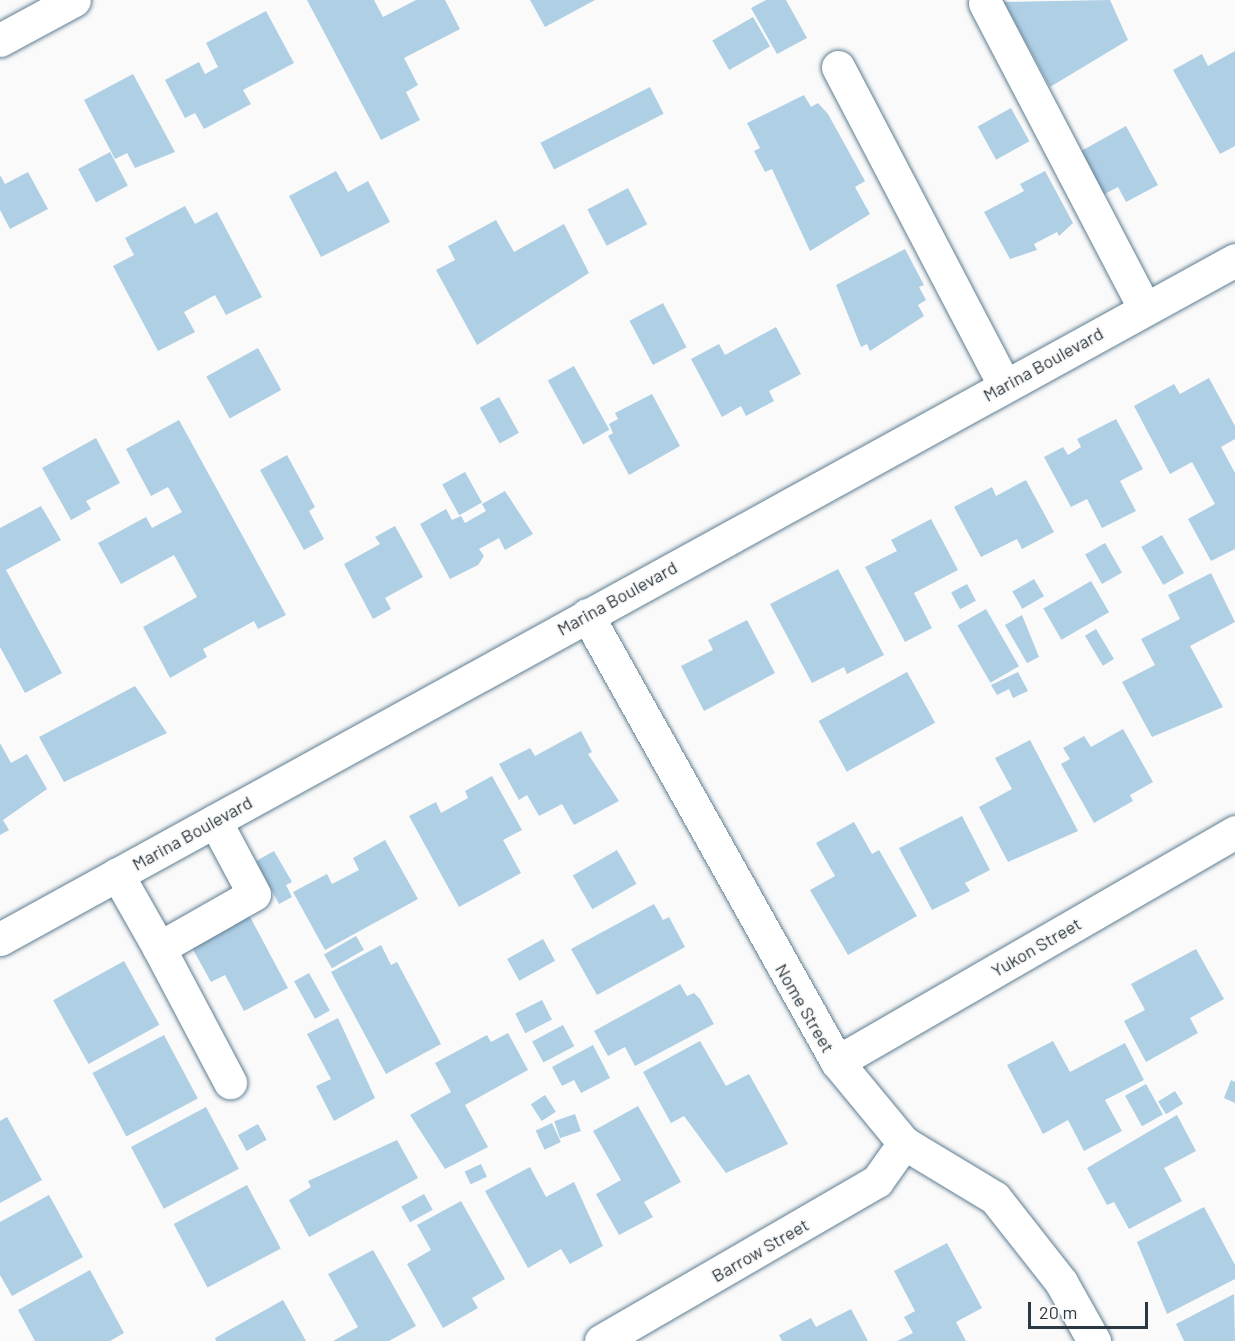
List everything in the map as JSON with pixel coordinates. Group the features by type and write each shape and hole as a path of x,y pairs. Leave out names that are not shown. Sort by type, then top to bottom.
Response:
{"street":[{"path":"0,40 74,0"},
{"path":"985,3 1145,309"},
{"path":"838,67 1004,385"},
{"name":"Marina Boulevard","path":"0,939 1235,260"},
{"name":"Nome Street","path":"587,615 837,1062 904,1143 995,1198 1061,1282 1094,1341"},
{"path":"159,948 254,894 215,821"},
{"name":"Yukon Street","path":"837,1062 1235,832"},
{"path":"117,874 230,1082"},
{"name":"Barrow Street","path":"601,1341 877,1181 904,1143"}],"building":[{"path":"307,0 374,0 383,17 416,0 445,0 460,29 404,58 418,85 406,92 420,120 381,140"},
{"path":"530,0 595,0 545,27"},
{"path":"766,0 786,0 807,38 777,54 751,8"},
{"path":"1110,0 1128,40 1050,87 1004,2"},
{"path":"266,11 294,63 243,90 251,104 204,129 195,113 185,118 165,80 199,62 205,74 218,67 206,43"},
{"path":"753,17 770,46 729,70 712,40"},
{"path":"1235,51 1235,146 1220,154 1173,70 1202,54 1208,66"},
{"path":"133,74 175,152 135,168 127,153 115,159 84,100"},
{"path":"650,87 664,114 554,170 540,143"},
{"path":"804,95 811,107 818,103 828,114 865,181 855,187 870,214 810,251 772,169 765,172 754,151 760,148 747,123"},
{"path":"1011,108 1029,141 996,160 978,126"},
{"path":"1126,126 1158,185 1126,202 1118,187 1097,198 1074,155"},
{"path":"110,152 128,186 96,202 78,169"},
{"path":"336,171 348,192 368,181 390,222 321,257 289,196"},
{"path":"1045,171 1073,223 1059,236 1057,232 1034,244 1037,250 1010,259 984,212 1024,191 1020,184"},
{"path":"28,172 48,209 10,229 0,210 0,175 5,184"},
{"path":"628,188 647,224 607,246 587,210"},
{"path":"185,206 195,224 217,212 262,297 226,315 215,295 184,312 195,332 158,351 113,266 134,255 125,238"},
{"path":"496,220 514,252 564,224 589,273 477,345 436,270 455,260 448,246"},
{"path":"905,249 924,285 919,287 926,300 918,305 924,316 870,351 867,344 861,347 836,285"},
{"path":"663,303 686,347 653,365 629,321"},
{"path":"776,327 801,374 769,391 774,401 746,416 741,406 722,417 691,359 719,344 725,355"},
{"path":"258,348 281,390 230,419 206,377"},
{"path":"574,366 609,430 583,444 548,381"},
{"path":"1209,378 1235,426 1235,439 1221,447 1235,473 1235,549 1211,561 1188,519 1215,504 1192,462 1170,474 1134,406 1174,384 1180,394"},
{"path":"652,394 680,446 629,475 608,436 613,433 609,424 618,419 615,413"},
{"path":"499,397 519,433 500,444 480,408"},
{"path":"1116,419 1143,469 1120,481 1136,511 1102,528 1087,499 1071,507 1044,457 1063,447 1068,455 1081,447 1077,439"},
{"path":"179,420 286,615 258,629 254,621 203,649 207,657 170,678 143,627 197,597 174,555 121,584 98,543 146,517 152,528 182,512 168,487 151,496 126,449"},
{"path":"96,438 120,483 86,501 91,509 71,520 42,468"},
{"path":"287,455 315,507 309,511 324,539 304,550 260,470"},
{"path":"465,472 482,503 459,515 442,485"},
{"path":"1026,480 1054,532 1022,549 1017,539 981,557 954,507 992,487 996,496"},
{"path":"505,491 533,534 505,550 499,538 479,549 484,556 478,565 450,579 420,524 446,509 452,520 461,516 465,523 486,511 482,504"},
{"path":"41,506 61,540 6,570 62,673 25,693 0,647 0,528"},
{"path":"931,519 958,570 914,593 932,628 905,642 865,567 897,551 891,540"},
{"path":"395,526 423,577 385,598 391,609 373,619 344,564 380,544 375,537"},
{"path":"1162,535 1184,573 1163,585 1141,547"},
{"path":"1105,543 1122,572 1102,584 1085,554"},
{"path":"838,569 884,655 847,674 844,667 812,683 770,604"},
{"path":"1211,573 1235,622 1190,646 1223,707 1152,737 1122,682 1155,665 1141,639 1180,619 1168,595"},
{"path":"1034,579 1044,596 1022,609 1012,592"},
{"path":"1091,581 1109,612 1061,640 1043,608"},
{"path":"967,584 976,601 960,609 951,592"},
{"path":"986,609 1019,666 990,683 957,626"},
{"path":"1022,615 1039,657 1027,663 1005,625"},
{"path":"747,620 775,673 704,711 681,666 713,650 708,640"},
{"path":"1096,629 1114,659 1103,666 1085,636"},
{"path":"907,672 935,723 847,772 819,721"},
{"path":"1018,672 1028,691 1013,698 1009,689 997,695 991,685"},
{"path":"135,686 167,733 64,782 39,737"},
{"path":"1123,729 1153,782 1130,795 1133,801 1094,823 1061,764 1070,759 1063,748 1084,736 1091,747"},
{"path":"581,731 592,752 588,754 619,801 574,825 562,804 539,816 527,795 519,800 499,764 530,748 535,756"},
{"path":"1030,740 1078,831 1008,862 979,807 1012,789 995,758"},
{"path":"0,743 11,763 27,754 47,789 3,820 9,830 0,835"},
{"path":"492,776 522,830 503,840 521,873 459,907 409,816 436,802 441,813 468,798 465,791"},
{"path":"962,816 990,870 965,883 970,891 932,910 899,848"},
{"path":"854,822 872,854 879,850 917,916 848,955 810,890 835,876 816,843"},
{"path":"385,840 418,899 325,950 293,892 327,874 332,884 359,870 353,858"},
{"path":"617,850 636,884 592,909 573,876"},
{"path":"274,851 292,882 286,885 292,897 279,904 256,861"},
{"path":"654,904 663,920 669,917 685,947 597,995 571,949"},
{"path":"249,915 288,988 244,1011 225,975 211,982 191,946"},
{"path":"356,936 364,950 332,968 324,954"},
{"path":"543,939 555,961 519,981 507,959"},
{"path":"381,945 391,965 397,962 441,1044 386,1074 331,972"},
{"path":"1196,949 1224,999 1190,1018 1198,1033 1146,1062 1124,1021 1145,1010 1131,984"},
{"path":"124,961 159,1025 89,1064 53,1000"},
{"path":"309,973 330,1011 315,1019 294,981"},
{"path":"680,984 687,996 694,993 700,999 714,1024 635,1066 625,1047 608,1056 594,1031"},
{"path":"542,1000 552,1020 525,1033 515,1014"},
{"path":"338,1018 375,1098 334,1121 316,1086 331,1079 307,1034"},
{"path":"563,1025 574,1046 543,1063 532,1041"},
{"path":"508,1033 528,1070 465,1105 488,1147 445,1169 410,1115 451,1092 435,1063 487,1035 491,1042"},
{"path":"164,1035 198,1099 126,1137 92,1073"},
{"path":"700,1041 726,1086 749,1074 788,1144 726,1173 684,1116 671,1123 643,1072"},
{"path":"1053,1041 1070,1072 1125,1043 1144,1080 1105,1100 1122,1131 1084,1151 1068,1120 1043,1134 1007,1065"},
{"path":"593,1045 610,1078 581,1093 574,1080 562,1086 552,1067"},
{"path":"1231,1080 1235,1082 1235,1103 1224,1098"},
{"path":"1146,1084 1163,1115 1142,1126 1125,1096"},
{"path":"1175,1091 1183,1104 1166,1114 1158,1102"},
{"path":"545,1095 556,1112 542,1121 531,1104"},
{"path":"638,1106 681,1182 644,1202 653,1217 619,1235 596,1194 621,1180 593,1131"},
{"path":"206,1107 239,1169 164,1209 131,1147"},
{"path":"575,1114 581,1131 560,1138 554,1121"},
{"path":"1177,1115 1196,1151 1164,1168 1182,1201 1129,1229 1114,1202 1107,1205 1087,1168"},
{"path":"7,1117 42,1180 0,1203 0,1121"},
{"path":"552,1123 561,1142 545,1150 536,1131"},
{"path":"258,1124 267,1140 247,1151 238,1135"},
{"path":"397,1140 418,1178 309,1237 289,1200 311,1187 308,1181"},
{"path":"481,1164 487,1177 471,1184 465,1172"},
{"path":"530,1167 546,1197 574,1182 603,1246 570,1264 561,1249 528,1268 485,1191"},
{"path":"247,1185 281,1249 208,1288 174,1224"},
{"path":"424,1194 433,1210 410,1222 401,1207"},
{"path":"49,1195 83,1257 12,1296 0,1275 0,1222"},
{"path":"461,1201 505,1279 472,1298 478,1308 443,1328 407,1264 431,1250 417,1225"},
{"path":"1204,1207 1235,1265 1235,1279 1167,1314 1137,1242"},
{"path":"947,1243 982,1308 956,1322 966,1341 897,1341 913,1333 904,1317 915,1311 894,1271"},
{"path":"373,1250 416,1326 389,1341 333,1341 358,1327 328,1274"},
{"path":"90,1270 124,1333 110,1341 35,1341 18,1310"},
{"path":"1234,1294 1235,1341 1184,1341 1176,1324"},
{"path":"283,1300 306,1341 216,1341 215,1338"},
{"path":"851,1309 868,1341 782,1341 779,1335 811,1318 816,1327"}]}
